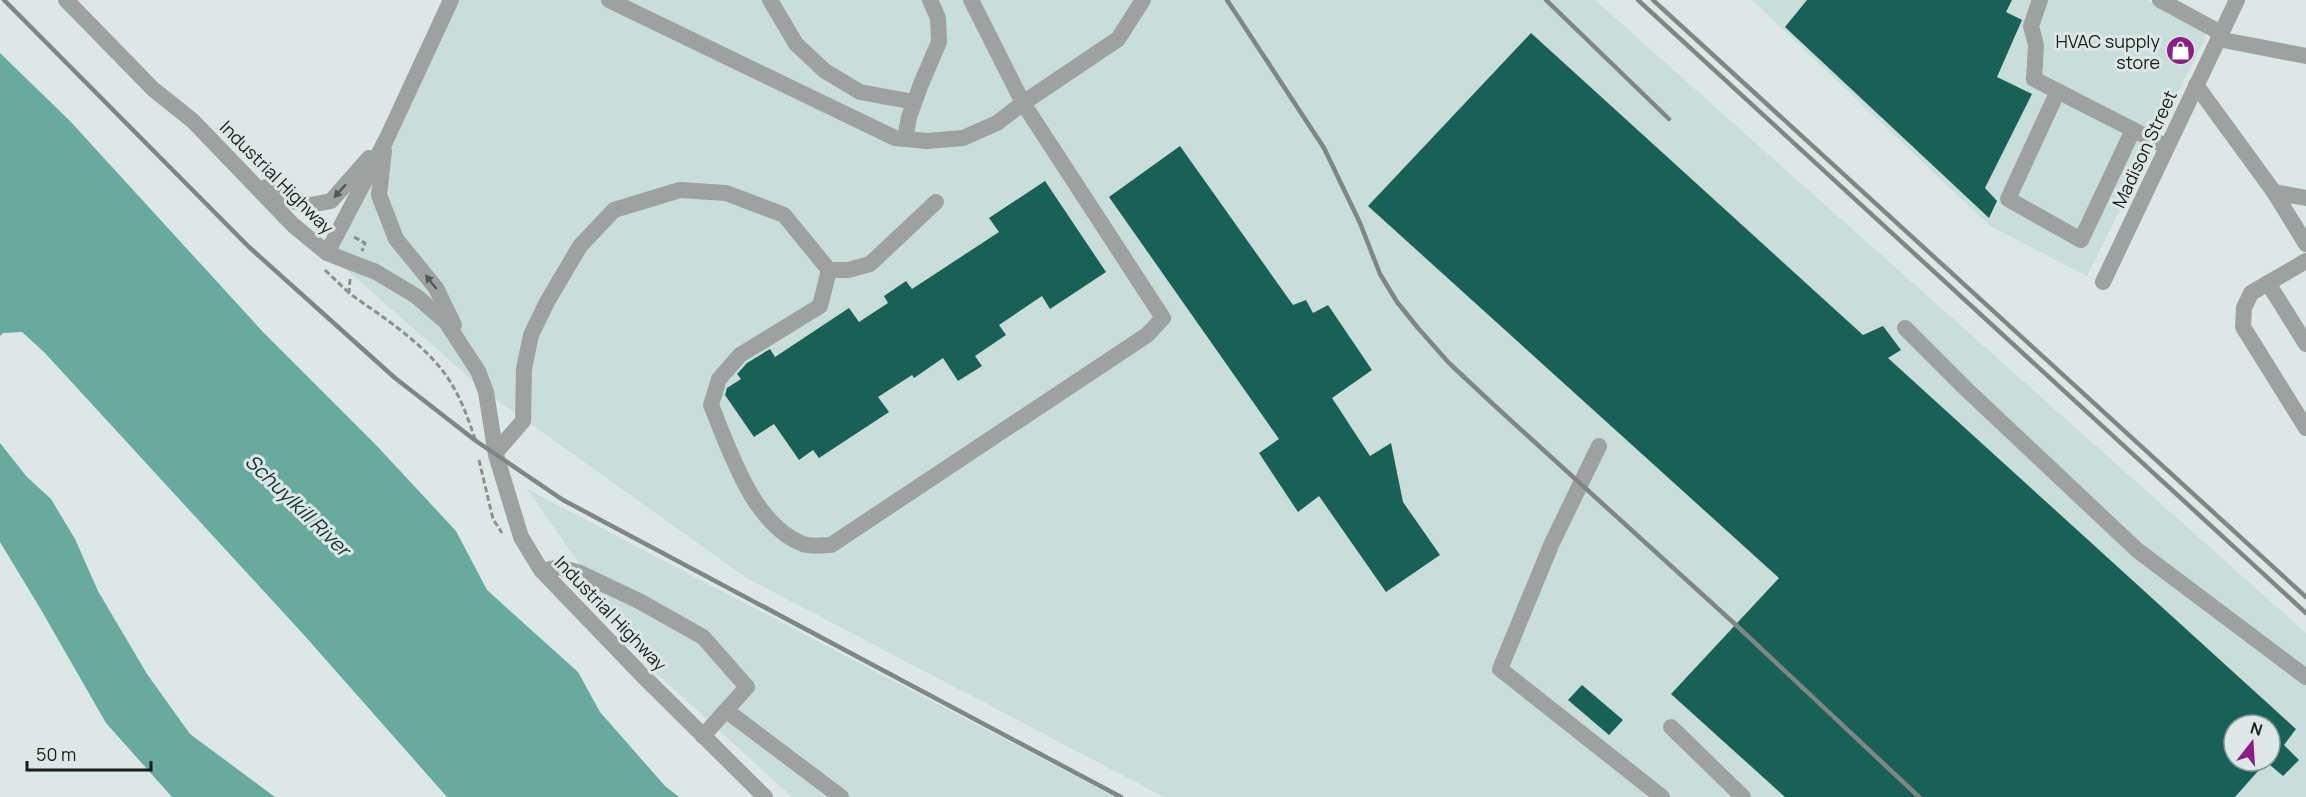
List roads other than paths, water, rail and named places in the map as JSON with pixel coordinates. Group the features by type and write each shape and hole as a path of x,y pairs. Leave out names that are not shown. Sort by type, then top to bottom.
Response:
{"street":[{"name":"Industrial Highway","path":"66,0 153,89 194,121 293,225 327,253 376,272 416,296 446,322 478,371 486,392 496,452 521,537 542,571 765,797"},
{"path":"327,253 386,140 451,0"},
{"path":"609,0 895,138 927,141 963,138 997,123 1118,39 1143,0"},
{"path":"770,0 796,44 825,71 860,92 914,102"},
{"path":"905,139 914,102 939,42 938,18 930,0"},
{"path":"829,270 820,306 740,355 719,379 711,405 747,489 779,531 805,545 831,545 1147,334 1163,318 1023,103 971,0"},
{"path":"2040,0 2031,26 2036,45 2034,79 2167,147"},
{"path":"2160,0 2220,36 2306,56"},
{"name":"Madison Street","path":"2103,282 2237,0"},
{"path":"2196,85 2274,192 2306,244"},
{"path":"2058,91 2008,199 2081,240 2133,130"},
{"path":"234,164 282,199 309,205 331,201 386,140"},
{"path":"386,140 379,195 396,239 436,288 478,371"},
{"path":"496,452 523,421 524,369 531,335 543,310 580,246 614,210 680,190 726,193 784,215 829,270"},
{"path":"2274,192 2306,198"},
{"path":"829,270 848,270 870,264 936,202"},
{"path":"2306,261 2251,292 2244,308 2243,327 2306,428"},
{"path":"2268,283 2306,344"},
{"path":"1905,328 1965,388 2137,550 2306,677"},
{"path":"1599,446 1552,543 1500,669 1662,797"},
{"path":"542,571 559,567 580,573 639,601 703,637 747,687 703,736"},
{"path":"727,711 842,797"},
{"path":"1671,727 1743,797"}],"water":[{"name":"Schuylkill River","path":"0,53 70,121 263,332 376,445 456,531 487,590 578,672 600,712 665,786 679,797 447,797 304,635 44,352 22,332 3,333 0,336"},
{"path":"0,443 27,477 51,499 75,539 98,591 147,674 190,734 275,797 172,797 106,723 0,542"}],"railway":[{"path":"4,0 249,247 395,378 476,441 563,500 1121,797"},
{"path":"1227,0 1324,148 1360,223 1380,274 1397,302 1418,328 1449,363 1736,625 1919,797"},
{"path":"1546,0 1669,119"},
{"path":"1638,0 2306,613"},
{"path":"1653,0 2306,597"}],"place":[{"name":"HVAC supply store","path":"2181,51"}]}
